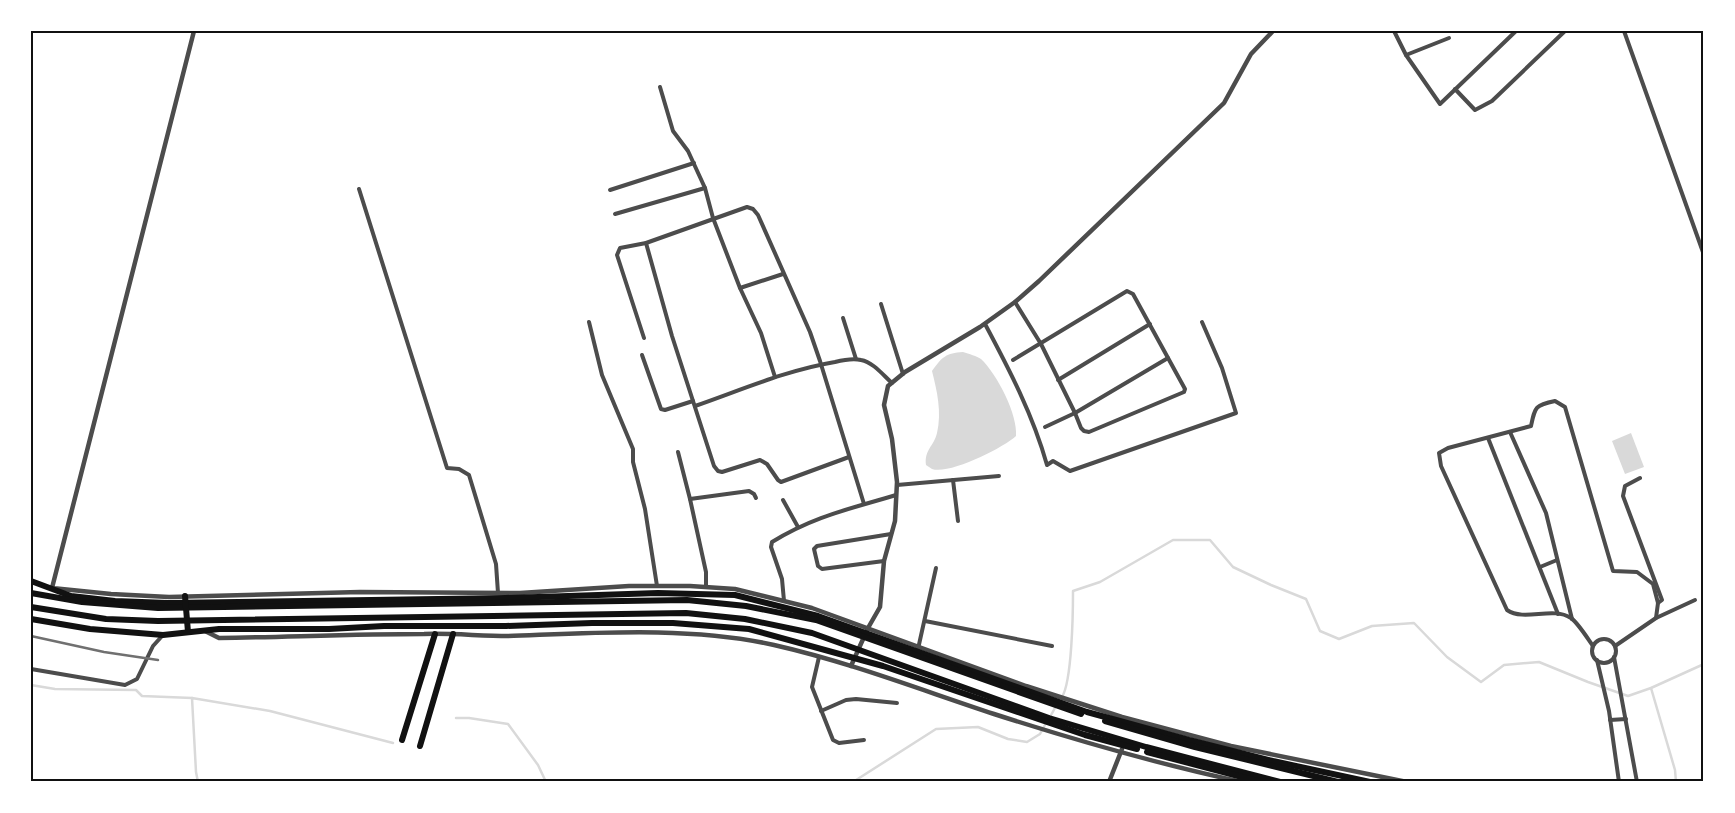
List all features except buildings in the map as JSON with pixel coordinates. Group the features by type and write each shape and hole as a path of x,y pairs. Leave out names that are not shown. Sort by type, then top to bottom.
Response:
{"highway":[{"path":"31,581 71,596 115,601 506,598 658,594 735,595 867,630 1088,709 1189,740 1370,782"},
{"path":"31,594 82,602 158,608 687,600 746,606 816,620 1053,705 1101,720 1196,747 1338,782"},
{"path":"185,599 188,632"},
{"path":"31,607 106,619 158,622 686,613 744,619 812,633 1049,718 1192,760 1280,782"},
{"path":"31,619 90,629 163,635 219,629 673,623 749,629 883,666 1086,739 1261,782"},
{"path":"402,740 435,634"},
{"path":"420,746 454,634"}],"street":[{"path":"52,588 194,31"},
{"path":"851,666 867,630 880,607 884,561 895,521 897,485 892,439 884,405 888,386 903,374 985,324 1039,281 1220,107 1252,54 1273,31"},
{"path":"1394,31 1406,55 1440,104 1516,31"},
{"path":"1455,89 1475,110 1492,101 1566,31"},
{"path":"1624,31 1704,255"},
{"path":"1406,55 1449,38"},
{"path":"660,87 673,131 688,151 705,188 713,218 740,288 761,333 775,377"},
{"path":"610,190 694,163"},
{"path":"615,214 705,188"},
{"path":"359,189 447,468 459,469 469,475 496,564 498,593"},
{"path":"644,338 617,253 620,248 646,243 747,207 753,209 758,215 810,332 864,504"},
{"path":"646,243 672,336 714,466 718,472 760,460 767,464 781,482 849,457"},
{"path":"740,288 783,274"},
{"path":"1013,360 1042,344 1127,291 1133,294 1185,388 1184,392 1089,432 1084,431 1042,344 1015,302"},
{"path":"881,304 903,374"},
{"path":"843,318 856,359"},
{"path":"589,322 602,375 634,450 633,457 645,510 657,586"},
{"path":"985,324 1007,366 1031,420 1047,464 1053,461 1070,471 1236,413 1222,368 1202,322"},
{"path":"1058,380 1150,324"},
{"path":"642,355 661,409 665,410 693,401"},
{"path":"1045,427 1075,413 1168,358"},
{"path":"695,406 775,377 821,364 856,359 867,362 892,383"},
{"path":"1572,618 1558,614 1514,614 1506,610 1441,466 1439,454 1448,448 1530,426 1534,410 1540,404 1555,401 1565,407 1613,571 1637,572 1653,584 1658,603 1656,618"},
{"path":"1510,432 1546,513 1572,618 1593,646 1593,654 1597,660 1604,684 1619,782"},
{"path":"1488,438 1558,614"},
{"path":"678,452 706,572 706,587"},
{"path":"897,485 999,476"},
{"path":"1640,478 1625,486 1623,496 1662,600 1658,603"},
{"path":"953,480 958,521"},
{"path":"690,499 749,491 756,498"},
{"path":"784,601 782,580 771,545 772,542 798,527 826,515 896,494"},
{"path":"783,500 798,527"},
{"path":"884,561 822,569 818,566 814,549 817,546 891,534"},
{"path":"1540,567 1557,560"},
{"path":"918,649 936,568"},
{"path":"185,599 343,592 529,593 629,586 706,587 735,589 812,608 867,630"},
{"path":"1615,646 1656,618 1694,600"},
{"path":"925,621 1052,646"},
{"path":"204,630 219,638 435,634 506,636 576,632 705,635 773,644 851,666 994,714 1086,739"},
{"path":"31,669 126,685 137,680 153,646 163,635"},
{"path":"1593,646 1602,639 1609,640 1616,649 1614,657 1637,782"},
{"path":"819,657 812,687 833,740 836,743 864,740"},
{"path":"1597,660 1608,662 1614,657"},
{"path":"821,711 846,700 856,699 897,703"},
{"path":"1088,709 1231,746 1407,782"},
{"path":"1610,720 1626,719"},
{"path":"1110,782 1122,748 1242,782"}],"shaded area":[{"path":"963,352 981,359 994,374 1014,417 1016,436 1000,447 976,459 950,468 932,469 926,465 926,456 937,433 939,409 932,371 945,357 952,353"},
{"path":"1631,433 1644,467 1625,474 1612,441"}],"waterway":[{"path":"1062,697 1070,662 1073,591 1100,582 1173,540 1210,540 1233,567 1306,599 1320,631 1339,639 1372,626 1414,623 1447,657 1481,682 1504,665 1539,662 1628,696 1651,688 1704,664"},
{"path":"31,685 55,689 136,690 142,696 192,698"},
{"path":"1651,688 1675,770 1676,782"},
{"path":"198,782 192,698 270,711 393,743"},
{"path":"1050,717 1056,706"},
{"path":"456,718 508,724 538,765 546,782"},
{"path":"853,782 936,729 978,727 1008,739 1027,742 1040,734 1046,723"}],"railway":[{"path":"31,636 104,652 158,660"}]}
